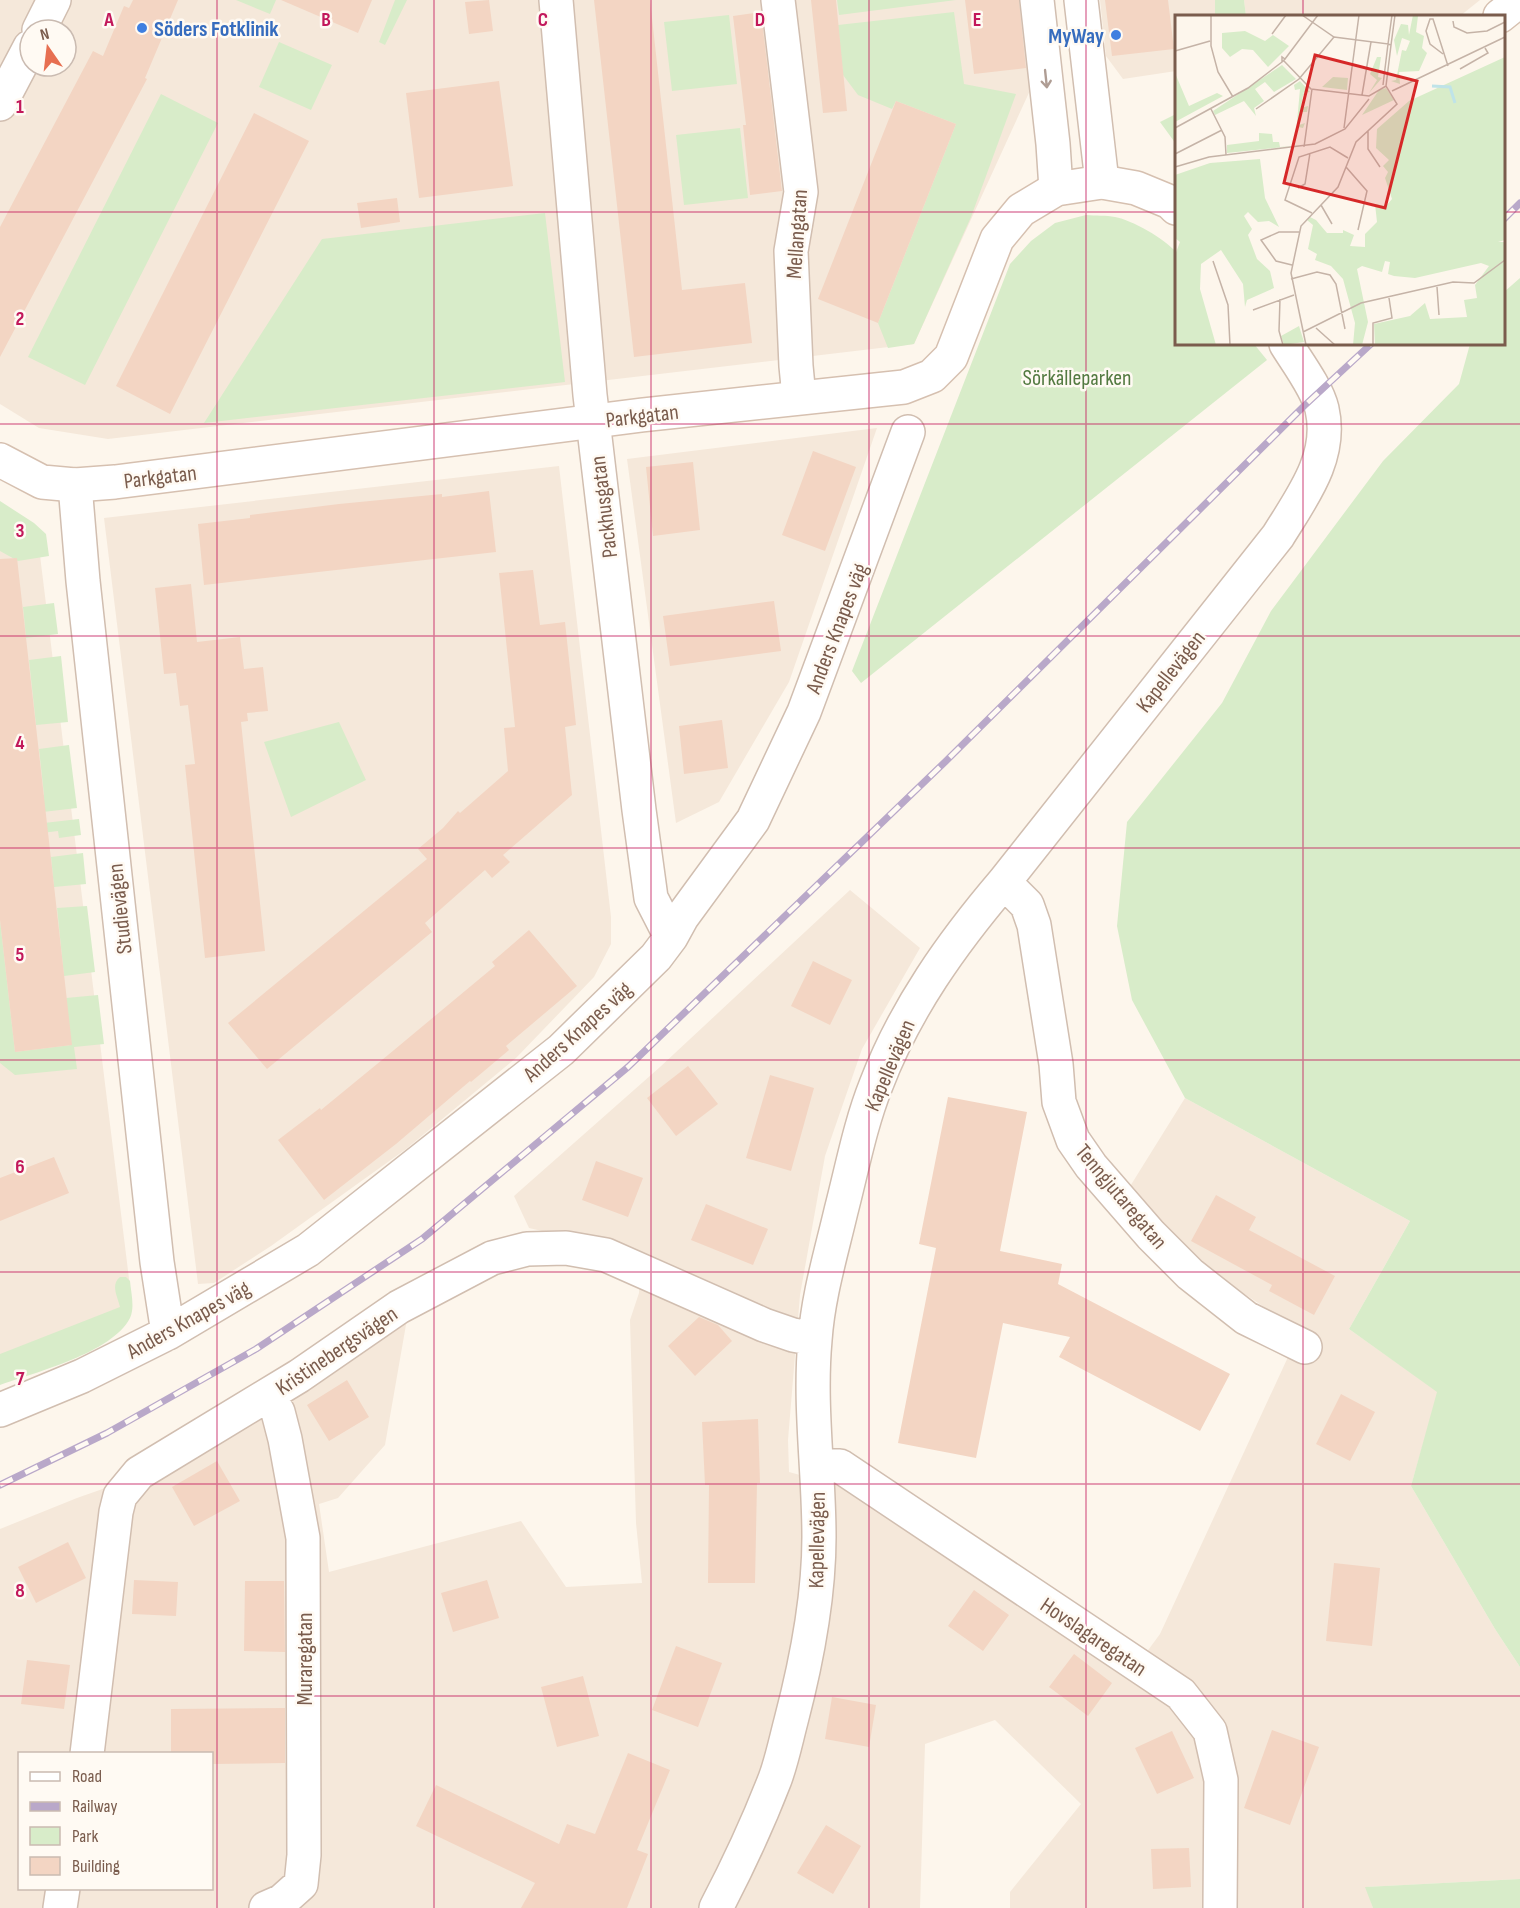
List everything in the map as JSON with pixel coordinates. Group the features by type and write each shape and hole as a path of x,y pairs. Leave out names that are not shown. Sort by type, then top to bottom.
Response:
{"street":[{"path":"45,18 54,0"},
{"name":"Packhusgatan","path":"555,0 593,421 651,898 671,937"},
{"name":"Mellangatan","path":"778,0 801,192 791,251 799,397"},
{"path":"1037,0 1056,189"},
{"path":"1081,0 1102,182"},
{"path":"1501,15 1520,0"},
{"path":"0,104 18,70"},
{"name":"Parkgatan","path":"0,460 42,482 75,485 115,482 593,421 904,387 932,376 951,357 997,239 1022,210 1056,189 1102,182 1136,188 1170,201 1175,207"},
{"name":"Kapellevägen","path":"716,1908 742,1859 777,1776 803,1676 815,1609 819,1538 813,1386 815,1339 822,1287 862,1129 876,1085 902,1029 934,972 967,925 1004,882 1278,536 1312,481 1325,436 1321,407 1288,345"},
{"name":"Anders Knapes väg","path":"0,1410 82,1376 168,1333 317,1243 561,1050 656,957 682,917 753,820 804,712 908,432"},
{"name":"Studievägen","path":"75,485 82,571 157,1262 168,1333"},
{"name":"Tenngjutaregatan","path":"1004,882 1027,905 1034,925 1055,1053 1059,1102 1073,1140 1098,1174 1151,1235 1190,1274 1246,1318 1305,1347"},
{"name":"Kristinebergsvägen","path":"87,1752 116,1512 120,1496 139,1473 268,1396 399,1307 492,1258 527,1249 566,1248 606,1255 764,1325 793,1335 815,1339"},
{"name":"Muraregatan","path":"266,1908 282,1901 301,1884 304,1855 303,1538 285,1439 278,1412 268,1396"},
{"name":"Hovslagaregatan","path":"817,1466 840,1467 1181,1694 1210,1731 1221,1780 1220,1908"},
{"path":"60,1908 63,1890"}],"shaded area":[{"path":"0,0 1030,0 1038,73 914,344 108,439 39,428 0,404"},
{"path":"1100,0 1215,0 1215,15 1175,15 1175,71 1123,79 1106,56"},
{"path":"1244,0 1480,0 1461,15 1246,15"},
{"path":"877,428 789,682 719,802 676,823 627,459"},
{"path":"559,466 611,917 611,944 594,977 516,1058 406,1149 271,1246 214,1283 198,1284 104,518"},
{"path":"0,505 37,531 132,1303 0,1383"},
{"path":"850,890 920,948 862,1049 825,1156 800,1295 788,1440 789,1472 844,1487 1129,1676 1160,1634 1300,1331 1192,1259 1129,1188 1185,1098 1410,1221 1349,1329 1438,1392 1411,1486 1495,1629 1520,1667 1520,1879 1366,1887 1373,1908 1010,1908 1010,1892 1081,1804 995,1720 925,1744 920,1908 0,1908 0,1529 77,1498 182,1461 407,1319 385,1445 338,1498 319,1504 329,1572 521,1521 566,1587 642,1583 636,1523 630,1320 639,1293 641,1254 529,1228 514,1196 660,1067"}],"green space":[{"path":"236,0 276,0 270,14"},
{"path":"395,0 407,0 385,45 379,42"},
{"path":"837,0 956,0 839,15"},
{"path":"1215,0 1244,0 1246,15 1215,15"},
{"path":"954,12 964,84 1016,94 971,217 914,344 888,348 878,323 956,124 896,101 892,109 858,95 843,75 838,25"},
{"path":"729,15 737,84 672,91 664,22"},
{"path":"279,42 332,65 311,110 259,87"},
{"path":"161,94 218,123 85,385 28,357"},
{"path":"1175,114 1175,143 1160,122"},
{"path":"740,128 748,198 684,205 676,135"},
{"path":"545,213 565,382 204,423 322,239"},
{"name":"Sörkälleparken","path":"1086,215 1112,216 1139,226 1156,236 1175,251 1175,345 1255,345 1267,360 861,683 852,671 1010,264 1031,241 1055,223"},
{"path":"1520,278 1520,1667 1495,1629 1411,1486 1437,1392 1349,1329 1410,1221 1185,1098 1132,1000 1117,926 1127,822 1222,703 1271,611 1383,461 1459,384 1470,345 1505,345 1505,291"},
{"path":"0,501 34,523 46,534 49,556 18,561 0,551"},
{"path":"54,603 58,634 26,638 23,607"},
{"path":"61,656 68,722 36,725 29,660"},
{"path":"339,722 366,780 291,817 264,742"},
{"path":"69,745 77,808 0,817 0,800 44,795 39,749"},
{"path":"79,819 81,835 59,838 58,831 1,838 0,828"},
{"path":"83,853 86,884 54,887 51,857"},
{"path":"87,906 95,972 64,976 57,908"},
{"path":"0,920 15,1052 71,1045 66,998 98,995 104,1044 74,1047 77,1069 15,1075 0,1063"},
{"path":"120,1277 126,1277 130,1281 132,1305 130,1318 121,1330 107,1341 72,1360 0,1385 0,1354 120,1307 115,1287"},
{"path":"1520,1879 1520,1908 1373,1908 1365,1887"}],"building":[{"path":"133,0 178,0 145,78 147,79 0,357 0,227 93,51 103,56 124,6 129,8"},
{"path":"281,0 372,0 358,33"},
{"path":"489,0 493,31 469,34 465,2"},
{"path":"594,0 650,0 682,290 745,283 752,343 634,357"},
{"path":"811,0 836,0 847,111 823,113"},
{"path":"965,0 1019,0 1026,68 974,74"},
{"path":"1105,0 1168,0 1174,49 1112,56"},
{"path":"761,12 782,191 750,195 743,125 746,125 733,16"},
{"path":"499,81 513,186 419,198 406,93"},
{"path":"896,101 956,124 878,323 818,299"},
{"path":"254,113 309,141 170,414 116,386"},
{"path":"397,198 400,222 361,228 357,203"},
{"path":"813,451 856,467 825,551 782,535"},
{"path":"693,462 700,530 653,536 646,467"},
{"path":"489,491 496,552 204,585 198,524 339,504 442,494 442,497"},
{"path":"17,558 72,1045 15,1052 0,920 0,559"},
{"path":"533,570 540,625 565,622 576,725 565,727 572,795 503,855 510,862 492,878 485,870 425,923 432,932 267,1069 228,1023 427,859 418,849 443,828 458,811 460,813 508,771 504,728 515,727 499,573"},
{"path":"191,584 197,642 240,637 244,669 263,667 268,711 247,713 248,721 241,722 265,951 205,958 185,765 195,764 188,705 180,706 176,673 164,674 155,588"},
{"path":"774,601 781,651 670,666 663,616"},
{"path":"722,720 728,768 684,774 679,726"},
{"path":"529,930 577,986 506,1046 509,1050 396,1144 324,1200 278,1140 320,1108 321,1110 495,966 492,962"},
{"path":"813,961 852,980 830,1025 791,1006"},
{"path":"688,1066 718,1104 676,1136 647,1098"},
{"path":"770,1075 814,1088 791,1171 746,1158"},
{"path":"948,1097 1027,1112 1000,1251 1062,1264 1058,1284 1230,1374 1200,1431 1059,1357 1070,1337 1003,1323 976,1458 898,1443 936,1248 919,1244"},
{"path":"54,1157 69,1193 0,1221 0,1178"},
{"path":"596,1161 643,1178 628,1217 582,1200"},
{"path":"1216,1195 1256,1217 1249,1230 1335,1276 1314,1315 1269,1291 1272,1285 1191,1241"},
{"path":"706,1204 768,1229 753,1265 691,1240"},
{"path":"699,1317 718,1325 732,1341 695,1376 668,1346"},
{"path":"347,1380 369,1417 329,1441 307,1405"},
{"path":"1341,1394 1375,1412 1350,1461 1316,1444"},
{"path":"758,1419 760,1483 757,1483 755,1583 708,1583 709,1485 705,1485 702,1422"},
{"path":"217,1461 240,1501 194,1526 172,1487"},
{"path":"68,1542 86,1578 36,1603 18,1567"},
{"path":"1334,1563 1380,1568 1372,1646 1326,1641"},
{"path":"134,1580 178,1582 176,1616 132,1614"},
{"path":"487,1580 499,1618 453,1632 441,1593"},
{"path":"245,1581 284,1581 285,1652 244,1651"},
{"path":"974,1590 1009,1615 983,1651 948,1626"},
{"path":"676,1646 722,1663 698,1727 652,1710"},
{"path":"1074,1654 1112,1683 1088,1716 1049,1687"},
{"path":"27,1660 70,1665 64,1709 21,1704"},
{"path":"583,1676 599,1736 557,1747 541,1687"},
{"path":"832,1697 876,1705 869,1747 825,1739"},
{"path":"285,1708 285,1763 213,1764 213,1752 171,1752 171,1709"},
{"path":"1272,1730 1319,1747 1290,1825 1244,1808"},
{"path":"1172,1731 1194,1778 1157,1794 1135,1748"},
{"path":"628,1753 670,1770 637,1850 648,1854 627,1908 521,1908 535,1883 416,1826 436,1785 559,1844 567,1824 595,1834"},
{"path":"826,1825 861,1846 833,1894 797,1873"},
{"path":"1189,1848 1191,1887 1153,1889 1151,1849"}],"railway":[{"path":"1505,218 1520,203"},
{"path":"0,1485 107,1433 256,1349 422,1239 628,1067 946,761 1304,406 1370,345"}],"place":[{"name":"Söders Fotklinik","path":"142,28"},
{"name":"MyWay","path":"1116,35"}]}
